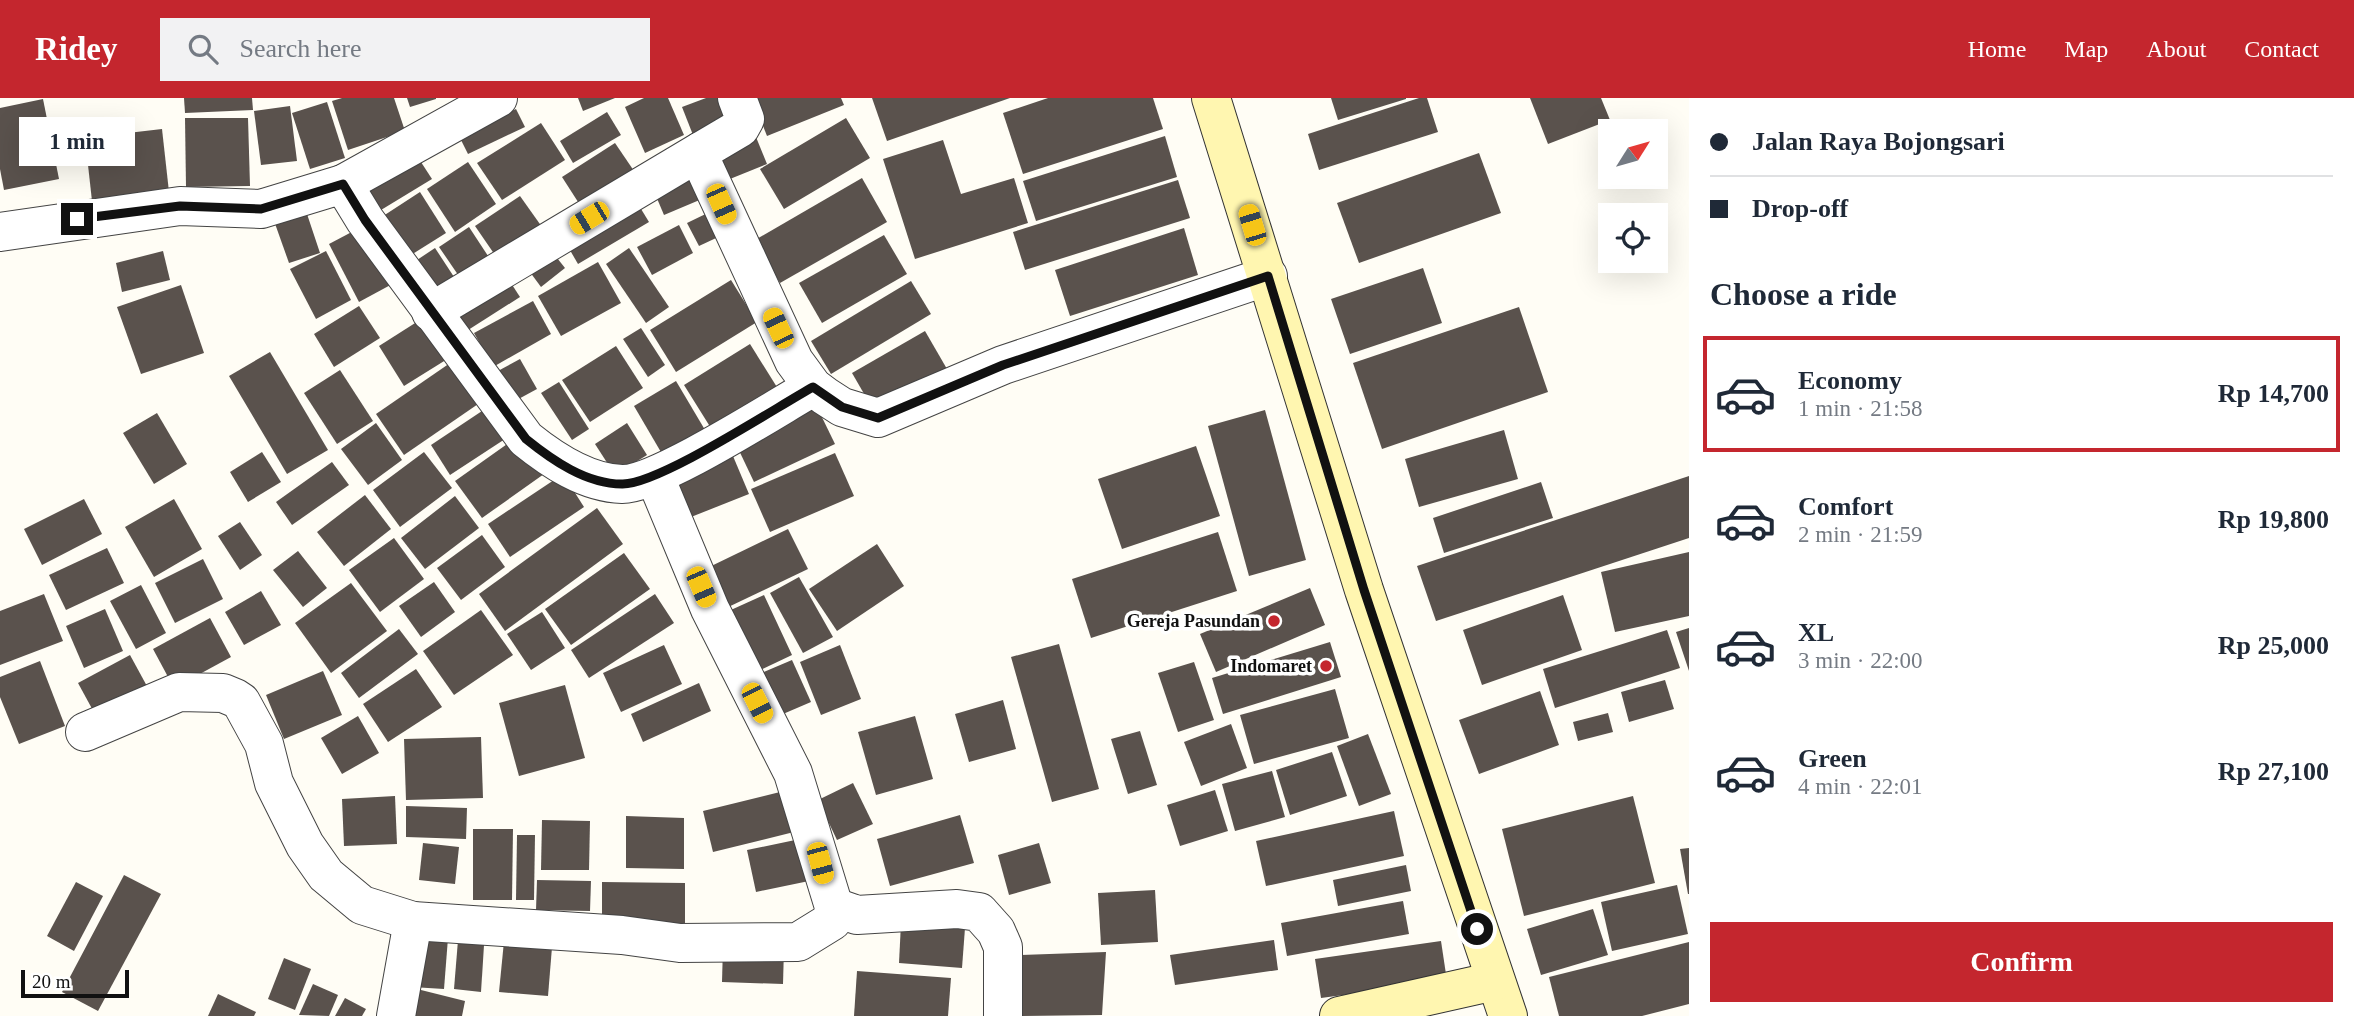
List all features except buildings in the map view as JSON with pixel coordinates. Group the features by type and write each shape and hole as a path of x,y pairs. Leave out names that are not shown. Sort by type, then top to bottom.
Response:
{"street":[{"path":"0,232 26,226 180,206 261,209 343,184 498,98"},
{"path":"432,312 740,128 745,119 737,98"},
{"path":"1211,98 1364,590 1501,999 1339,1016"},
{"path":"701,151 701,160 790,354 816,389 842,407 878,418 1003,365 1268,276"},
{"path":"343,184 432,312 526,439 552,460 600,481 623,485 655,477 816,389"},
{"path":"85,732 179,692 223,693 235,698 241,702 264,744 274,783 304,845 326,875 362,905 413,921 622,935 680,943 799,942 832,921 834,907 793,773 710,609 655,477"},
{"path":"834,907 857,915 957,909 979,912 996,931 1003,947 1003,1016"},
{"path":"397,1016 413,921"}],"place":[{"name":"Gereja Pasundan","path":"1274,621"},
{"name":"Indomaret","path":"1326,666"}],"route":[{"path":"77,219 180,206 261,209 343,184 365,220 526,439 552,460 600,481 623,485 655,477 813,387 842,407 878,418 1003,365 1268,276 1364,590 1477,929"}]}
